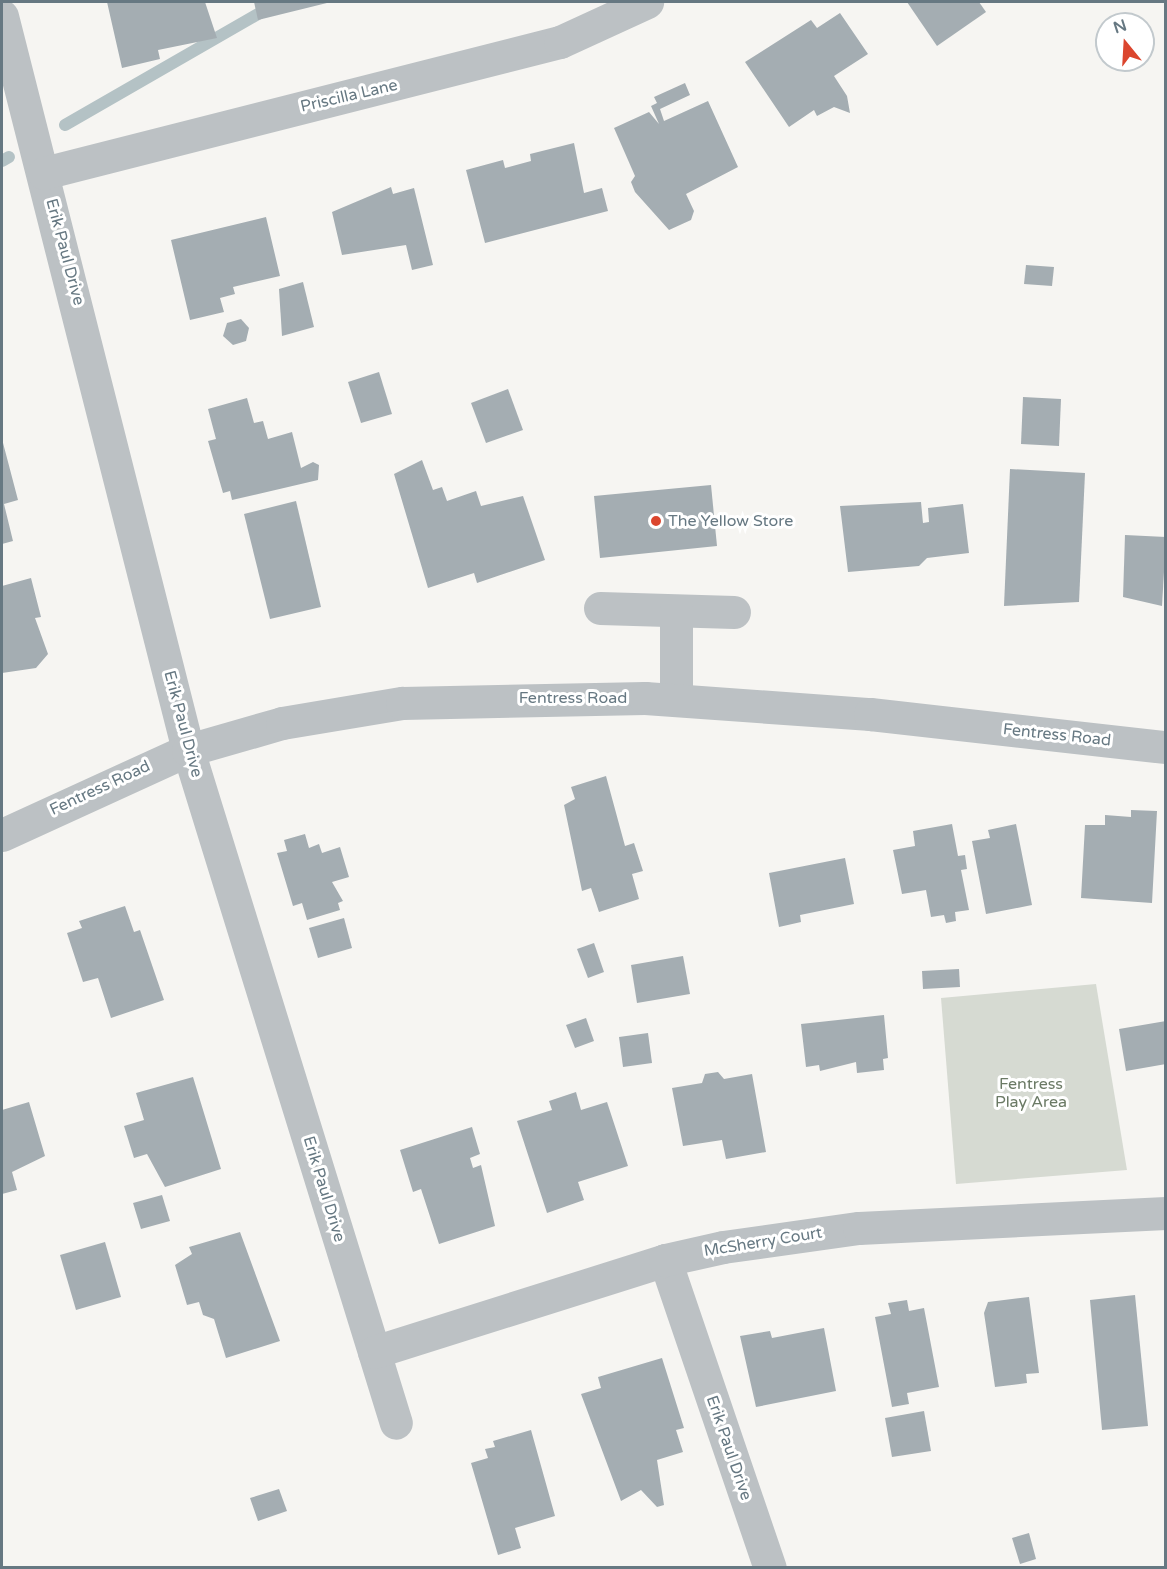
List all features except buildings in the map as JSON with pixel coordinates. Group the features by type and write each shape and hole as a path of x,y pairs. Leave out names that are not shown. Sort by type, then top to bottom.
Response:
{"street":[{"name":"Priscilla Lane","path":"44,173 560,42 647,2"},
{"name":"Erik Paul Drive","path":"2,16 44,173 188,750 396,1424"},
{"path":"600,608 734,612"},
{"path":"676,611 676,700"},
{"name":"Fentress Road","path":"2,835 188,750 282,723 402,703 499,698 676,700 870,714 1166,747"},
{"name":"McSherry Court","path":"374,1352 665,1260 859,1228 1166,1213"},
{"name":"Erik Paul Drive","path":"665,1260 770,1568"}],"green space":[{"name":"Fentress Play Area","path":"1096,984 1127,1170 956,1184 941,998"}],"waterway":[{"path":"65,125 279,2"},
{"path":"2,161 9,157"}],"place":[{"name":"The Yellow Store","path":"656,521"}]}
